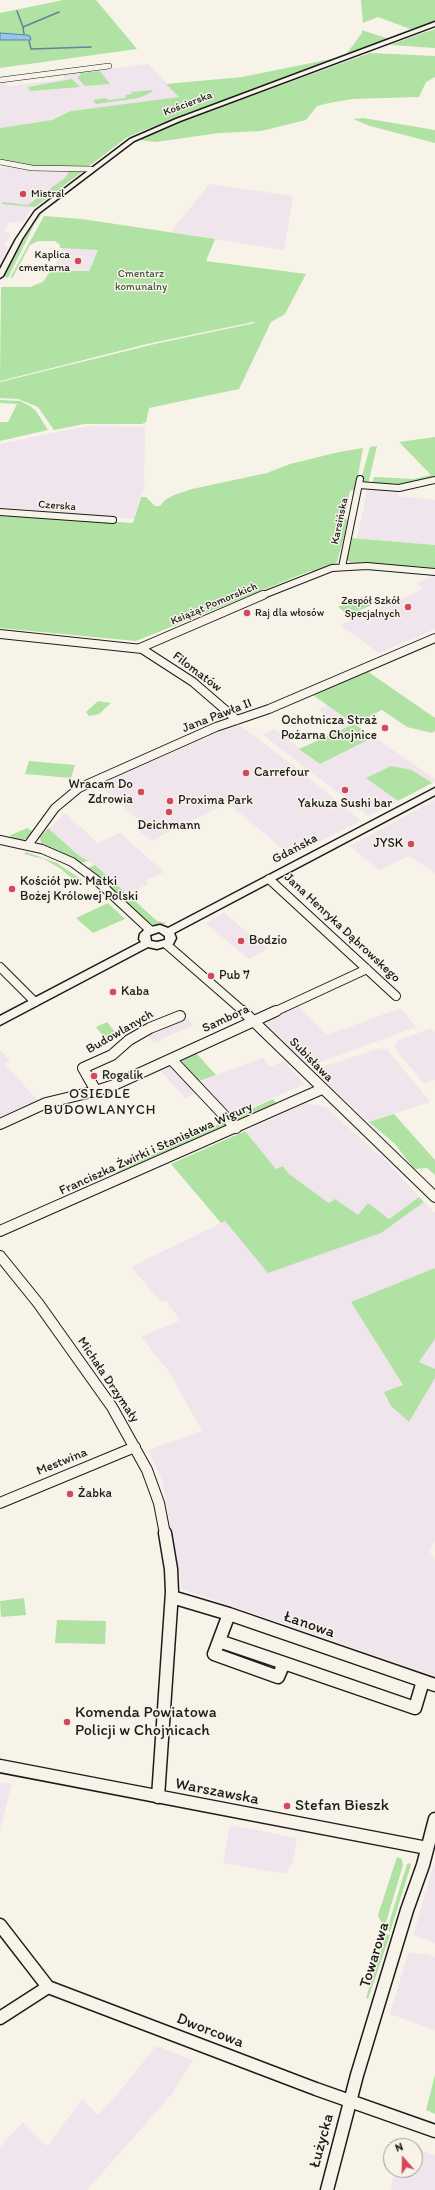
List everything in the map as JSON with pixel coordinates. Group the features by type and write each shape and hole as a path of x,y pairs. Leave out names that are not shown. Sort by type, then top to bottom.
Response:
{"main road":[{"name":"Kościerska","path":"0,276 19,239 37,212 91,169 125,145 152,130 435,24"},
{"name":"Gdańska","path":"168,932 435,791"},
{"path":"160,928 168,932 171,938 166,944 157,946 148,943 144,936 150,930 160,928"},
{"path":"0,1021 148,943"}],"street":[{"path":"0,80 109,66"},
{"path":"0,162 32,168 91,169"},
{"name":"Karsińska","path":"342,566 359,482 399,488 435,480"},
{"name":"Czerska","path":"0,512 113,520"},
{"name":"Książąt Pomorskich","path":"0,634 140,648 321,572 342,566 376,566 435,572"},
{"name":"Jana Pawła II","path":"28,845 55,808 79,788 206,731 269,709 435,638"},
{"name":"Filomatów","path":"140,648 153,654 193,682 237,720"},
{"path":"0,840 28,845 53,853 80,868 150,930"},
{"name":"Jana Henryka Dąbrowskego","path":"269,879 396,996"},
{"name":"Subisława","path":"166,944 219,988 435,1197"},
{"path":"0,967 35,1002"},
{"name":"Sambora","path":"96,1091 171,1059 367,969"},
{"name":"Budowlanych","path":"96,1091 83,1071 83,1068 112,1054 129,1040 150,1028 180,1016"},
{"path":"171,1059 236,1128"},
{"name":"Franciszka Żwirki i Stanisława Wigury","path":"0,1231 322,1089"},
{"path":"0,1124 43,1104 96,1091"},
{"name":"Michała Drzymały","path":"0,1256 38,1303 112,1407 147,1470 159,1503 171,1569 172,1597 158,1797"},
{"name":"Mestwina","path":"0,1502 135,1447"},
{"name":"Łanowa","path":"172,1597 229,1614 435,1685"},
{"path":"229,1614 214,1654 278,1677 284,1663 415,1708 424,1681"},
{"name":"Warszawska","path":"0,1766 427,1848"},
{"name":"Towarowa","path":"350,2101 435,1820"},
{"path":"0,1925 48,1987 0,2018"},
{"name":"Dworcowa","path":"48,1987 350,2101 435,2131"},
{"name":"Łużycka","path":"327,2190 350,2101"}],"shaded area":[{"path":"149,64 179,97 71,111 52,120 0,128 0,82 4,82 10,86 64,79 64,75"},
{"path":"0,167 76,171 76,175 31,209 24,221 8,223 5,232 11,233 4,246 9,247 0,264"},
{"path":"209,184 293,196 284,250 171,232"},
{"path":"63,248 98,249 89,270 54,268"},
{"path":"87,426 145,427 144,486 146,486 140,497 134,519 0,507 0,444"},
{"path":"368,488 398,491 398,496 435,500 435,545 357,538"},
{"name":"Zespół Szkół Specjalnych","path":"435,575 435,629 379,653 340,625 423,589 416,584"},
{"path":"328,705 354,724 343,729 318,709"},
{"path":"238,724 307,776 361,821 291,856 228,803 151,841 138,830 145,826 103,789 110,786 110,780"},
{"path":"274,729 320,764 374,737 435,779 435,781 432,783 412,770 367,778 398,801 368,816 262,734"},
{"path":"435,800 435,873 410,856 379,870 350,846"},
{"path":"65,813 98,843 120,833 164,872 145,881 148,884 128,894 95,865 78,855 49,829"},
{"path":"224,913 268,949 249,959 205,923"},
{"path":"298,1006 327,1035 401,1008 416,1027 315,1064 304,1063 264,1024 264,1021"},
{"path":"188,1018 193,1025 154,1043 148,1036"},
{"path":"431,1028 435,1032 435,1080 424,1084 394,1047 397,1041"},
{"path":"380,1048 388,1050 430,1102 369,1122 316,1074 320,1068"},
{"path":"0,1049 10,1061 5,1064 38,1101 0,1118"},
{"path":"263,1058 270,1067 283,1061 305,1084 233,1115 199,1081"},
{"path":"167,1066 172,1067 196,1093 185,1098 160,1070"},
{"path":"306,1103 326,1107 390,1165 419,1197 389,1219 368,1203 358,1215 335,1199 329,1203 288,1173 283,1166 276,1169 245,1131"},
{"path":"424,1202 435,1213 435,1268 352,1302 403,1386 385,1392 409,1422 435,1378 435,1540 430,1552 435,1561 435,1676 182,1589 162,1480 148,1450 202,1431 170,1373 141,1337 180,1320 166,1301 160,1301 131,1267 225,1221 381,1233"},
{"path":"435,1339 435,1369 419,1362"},
{"path":"0,1782 12,1784 0,1829"},
{"path":"230,1825 297,1838 293,1862 285,1874 223,1863"},
{"path":"435,1861 435,1943 413,1935"},
{"path":"408,1953 427,1954 435,1957 435,2030 390,2014"},
{"path":"156,2046 193,2060 171,2095 87,2190 0,2190 0,2147 23,2122 47,2146 82,2099 98,2115 115,2097"},
{"path":"423,2151 435,2155 435,2190 391,2190 393,2178 423,2178"}],"green space":[{"path":"63,0 96,0 137,49 0,68 0,13"},
{"path":"361,0 435,0 435,22 413,30 378,17 363,23"},
{"path":"435,29 435,48 390,45 414,36"},
{"path":"362,30 389,39 347,53 362,33"},
{"path":"370,53 435,56 435,77 426,82 419,97 352,99 329,103 317,106 306,120 261,131 219,133 156,142 139,140 188,119"},
{"path":"336,58 139,132 126,138 88,167 40,167 0,161 0,128 52,120 71,111 179,97 166,84 242,77"},
{"path":"100,71 110,84 85,86 77,77 81,75 80,73"},
{"path":"72,79 80,87 30,91 28,87"},
{"path":"153,90 139,98 96,104 93,100 106,98 108,100 126,98 125,95 132,94 131,92"},
{"path":"363,118 435,130 435,143 370,126 353,119"},
{"path":"93,170 98,170 43,212 35,223 8,278 4,276 35,219 54,201"},
{"path":"69,171 82,172 35,207 1,204 3,202 28,205 66,177"},
{"name":"Cmentarz komunalny","path":"44,216 82,219 215,239 206,261 306,274 285,314 271,322 239,389 149,408 146,422 142,424 84,424 54,430 38,407 18,399 0,398 0,382 159,343 255,323 253,322 147,344 0,381 1,287 30,287 43,282 51,270 89,271 98,250 60,248 60,245 55,241 38,241 30,245 13,277 10,278"},
{"path":"0,400 20,401 30,406 36,411 48,430 0,441 0,422 8,422 17,404 0,403"},
{"path":"435,437 435,476 398,486 372,485 374,477 413,479 431,475 399,442"},
{"path":"377,446 368,484 363,482 362,476 370,447"},
{"path":"363,448 357,481 354,490 350,491 344,518 348,520 344,538 337,562 333,565 315,572 310,571 136,641 0,628 0,513 133,523 141,497 146,497 155,506 160,506 165,500 174,495 192,489 267,473 290,464 339,452"},
{"path":"352,538 435,545 435,570 351,563 347,560"},
{"path":"362,597 372,605 348,615 338,607"},
{"path":"367,671 435,718 435,731 432,733 407,727 382,710 354,724 313,695"},
{"path":"98,701 111,703 99,714 89,716 86,712"},
{"path":"354,724 374,737 320,764 299,749"},
{"path":"29,761 75,765 71,778 25,774"},
{"path":"391,766 412,770 432,783 398,801 366,778"},
{"path":"27,828 34,832 29,837 23,840 9,839 11,835"},
{"path":"48,828 78,855 88,861 80,863 41,843 40,837"},
{"path":"26,852 57,863 82,880 76,882 61,869 44,859 24,854"},
{"path":"95,865 157,921 166,923 160,926 151,924 88,868"},
{"path":"108,903 125,919 93,933 76,918"},
{"path":"107,1022 115,1032 104,1037 96,1027"},
{"path":"196,1053 216,1075 199,1081 180,1060"},
{"path":"273,1099 276,1103 237,1120 232,1118"},
{"path":"394,1114 435,1160 435,1175 427,1168 414,1169 395,1144 369,1122"},
{"path":"225,1121 228,1128 118,1174 116,1172"},
{"path":"245,1131 276,1169 283,1166 288,1173 329,1203 335,1199 358,1215 368,1203 389,1219 419,1197 424,1202 381,1233 268,1273 225,1221 221,1223 171,1164"},
{"path":"435,1268 435,1339 419,1362 435,1369 435,1378 409,1422 391,1406 384,1392 403,1385 351,1302"},
{"path":"24,1598 26,1615 1,1617 0,1601"},
{"path":"57,1620 106,1621 105,1644 55,1643"},
{"path":"397,1857 402,1859 403,1865 384,1929 378,1915"},
{"path":"410,1863 411,1865 390,1932 387,1930 407,1864"},
{"path":"386,1934 390,1935 368,1999 366,1998"},
{"path":"435,2075 435,2114 426,2110"}],"water":[{"path":"0,33 27,35 30,36 31,40 0,40"}],"waterway":[{"path":"17,11 23,27"},
{"path":"23,27 59,12"},
{"path":"23,27 24,34"},
{"path":"29,41 31,49 91,47"}],"place":[{"name":"Mistral","path":"23,194"},
{"name":"Kaplica cmentarna","path":"78,261"},
{"name":"Zespół Szkół Specjalnych","path":"408,607"},
{"name":"Raj dla włosów","path":"247,613"},
{"name":"Ochotnicza Straż Pożarna Chojnice","path":"385,728"},
{"name":"Carrefour","path":"246,773"},
{"name":"Yakuza Sushi bar","path":"345,790"},
{"name":"Wracam Do Zdrowia","path":"141,792"},
{"name":"Proxima Park","path":"170,801"},
{"name":"Deichmann","path":"169,812"},
{"name":"JYSK","path":"411,844"},
{"name":"Kościół pw. Matki Bożej Królowej Polski","path":"12,889"},
{"name":"Bodzio","path":"241,941"},
{"name":"Pub 7","path":"211,976"},
{"name":"Kaba","path":"113,992"},
{"name":"Rogalik","path":"94,1076"},
{"name":"Żabka","path":"70,1494"},
{"name":"Komenda Powiatowa Policji w Chojnicach","path":"67,1722"},
{"name":"Stefan Bieszk","path":"287,1806"}],"district":[{"name":"OSIEDLE BUDOWLANYCH","path":"100,1102"}]}
